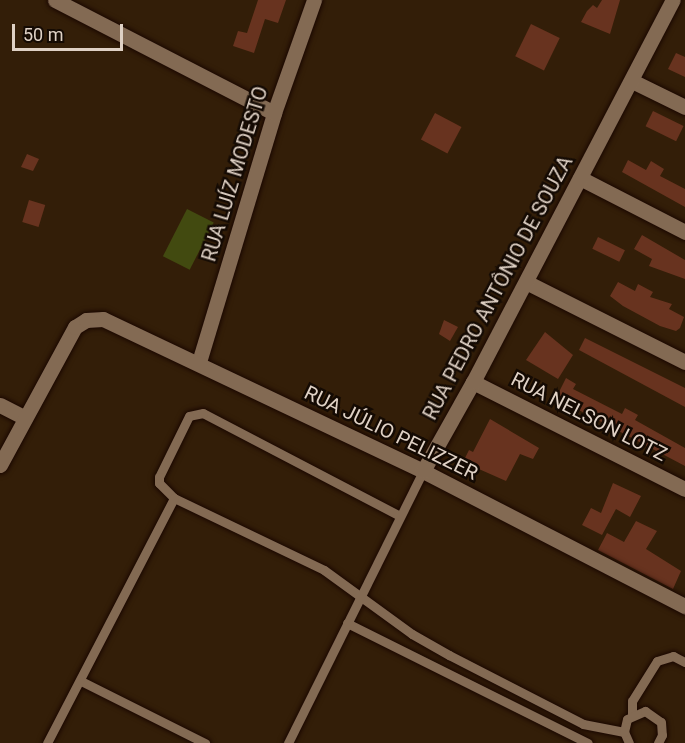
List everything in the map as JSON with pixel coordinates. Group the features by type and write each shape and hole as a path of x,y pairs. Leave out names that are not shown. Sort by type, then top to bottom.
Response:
{"street":[{"path":"55,0 274,113"},
{"name":"RUA LUÍZ MODESTO","path":"199,362 274,113 314,0"},
{"name":"RUA PEDRO ANTÔNIO DE SOUZA","path":"423,471 473,382 674,0"},
{"path":"632,81 685,107"},
{"path":"580,178 685,232"},
{"path":"526,282 685,362"},
{"name":"RUA JÚLIO PELIZZER","path":"25,418 75,327 86,320 103,319 199,362 423,471 685,606"},
{"name":"RUA NELSON LOTZ","path":"473,382 685,489"},
{"path":"0,405 25,418 0,465"}],"lane":[{"path":"400,516 203,413 189,416 159,477 159,483 174,498 324,570 449,655 583,724 624,732"},
{"name":"RUA PEDRO ANTÔNIO DE SOUZA","path":"288,743 423,471"},
{"path":"47,743 174,498"},
{"path":"347,623 588,743"},
{"path":"629,743 624,732 632,715 632,701 657,661 673,656 685,662"},
{"path":"81,681 205,743"},
{"path":"632,715 645,711 657,717 663,729 658,743"}],"green space":[{"path":"187,209 214,223 190,270 163,256"}],"building":[{"path":"258,0 286,0 278,23 265,19 254,53 233,46 238,31 247,33"},
{"path":"602,0 620,0 610,34 581,22 587,11 593,5 597,8"},
{"path":"531,24 560,38 544,70 515,56"},
{"path":"676,53 685,57 685,77 668,69"},
{"path":"653,111 684,126 676,141 646,126"},
{"path":"435,113 461,127 447,154 421,139"},
{"path":"27,154 39,159 33,171 21,167"},
{"path":"628,160 646,170 651,161 664,169 660,176 685,189 685,207 622,172"},
{"path":"29,200 45,205 39,227 22,222"},
{"path":"642,235 685,260 685,279 649,266 652,259 634,249"},
{"path":"598,237 625,250 619,262 592,249"},
{"path":"618,282 635,291 638,284 653,292 650,297 672,304 669,309 684,317 680,328 676,331 660,326 623,306 610,296"},
{"path":"444,320 458,327 450,341 439,334"},
{"path":"545,332 573,355 558,379 526,360"},
{"path":"585,338 685,388 685,407 579,350"},
{"path":"566,378 576,384 573,389 622,414 625,408 638,415 635,420 685,448 685,466 556,398"},
{"path":"490,419 539,448 533,459 520,454 506,481 463,462 469,450 473,452"},
{"path":"613,483 641,496 630,517 616,509 602,535 582,525 591,508 601,513"},
{"path":"636,521 657,531 646,549 681,571 673,589 598,550 607,533 624,542"}]}
